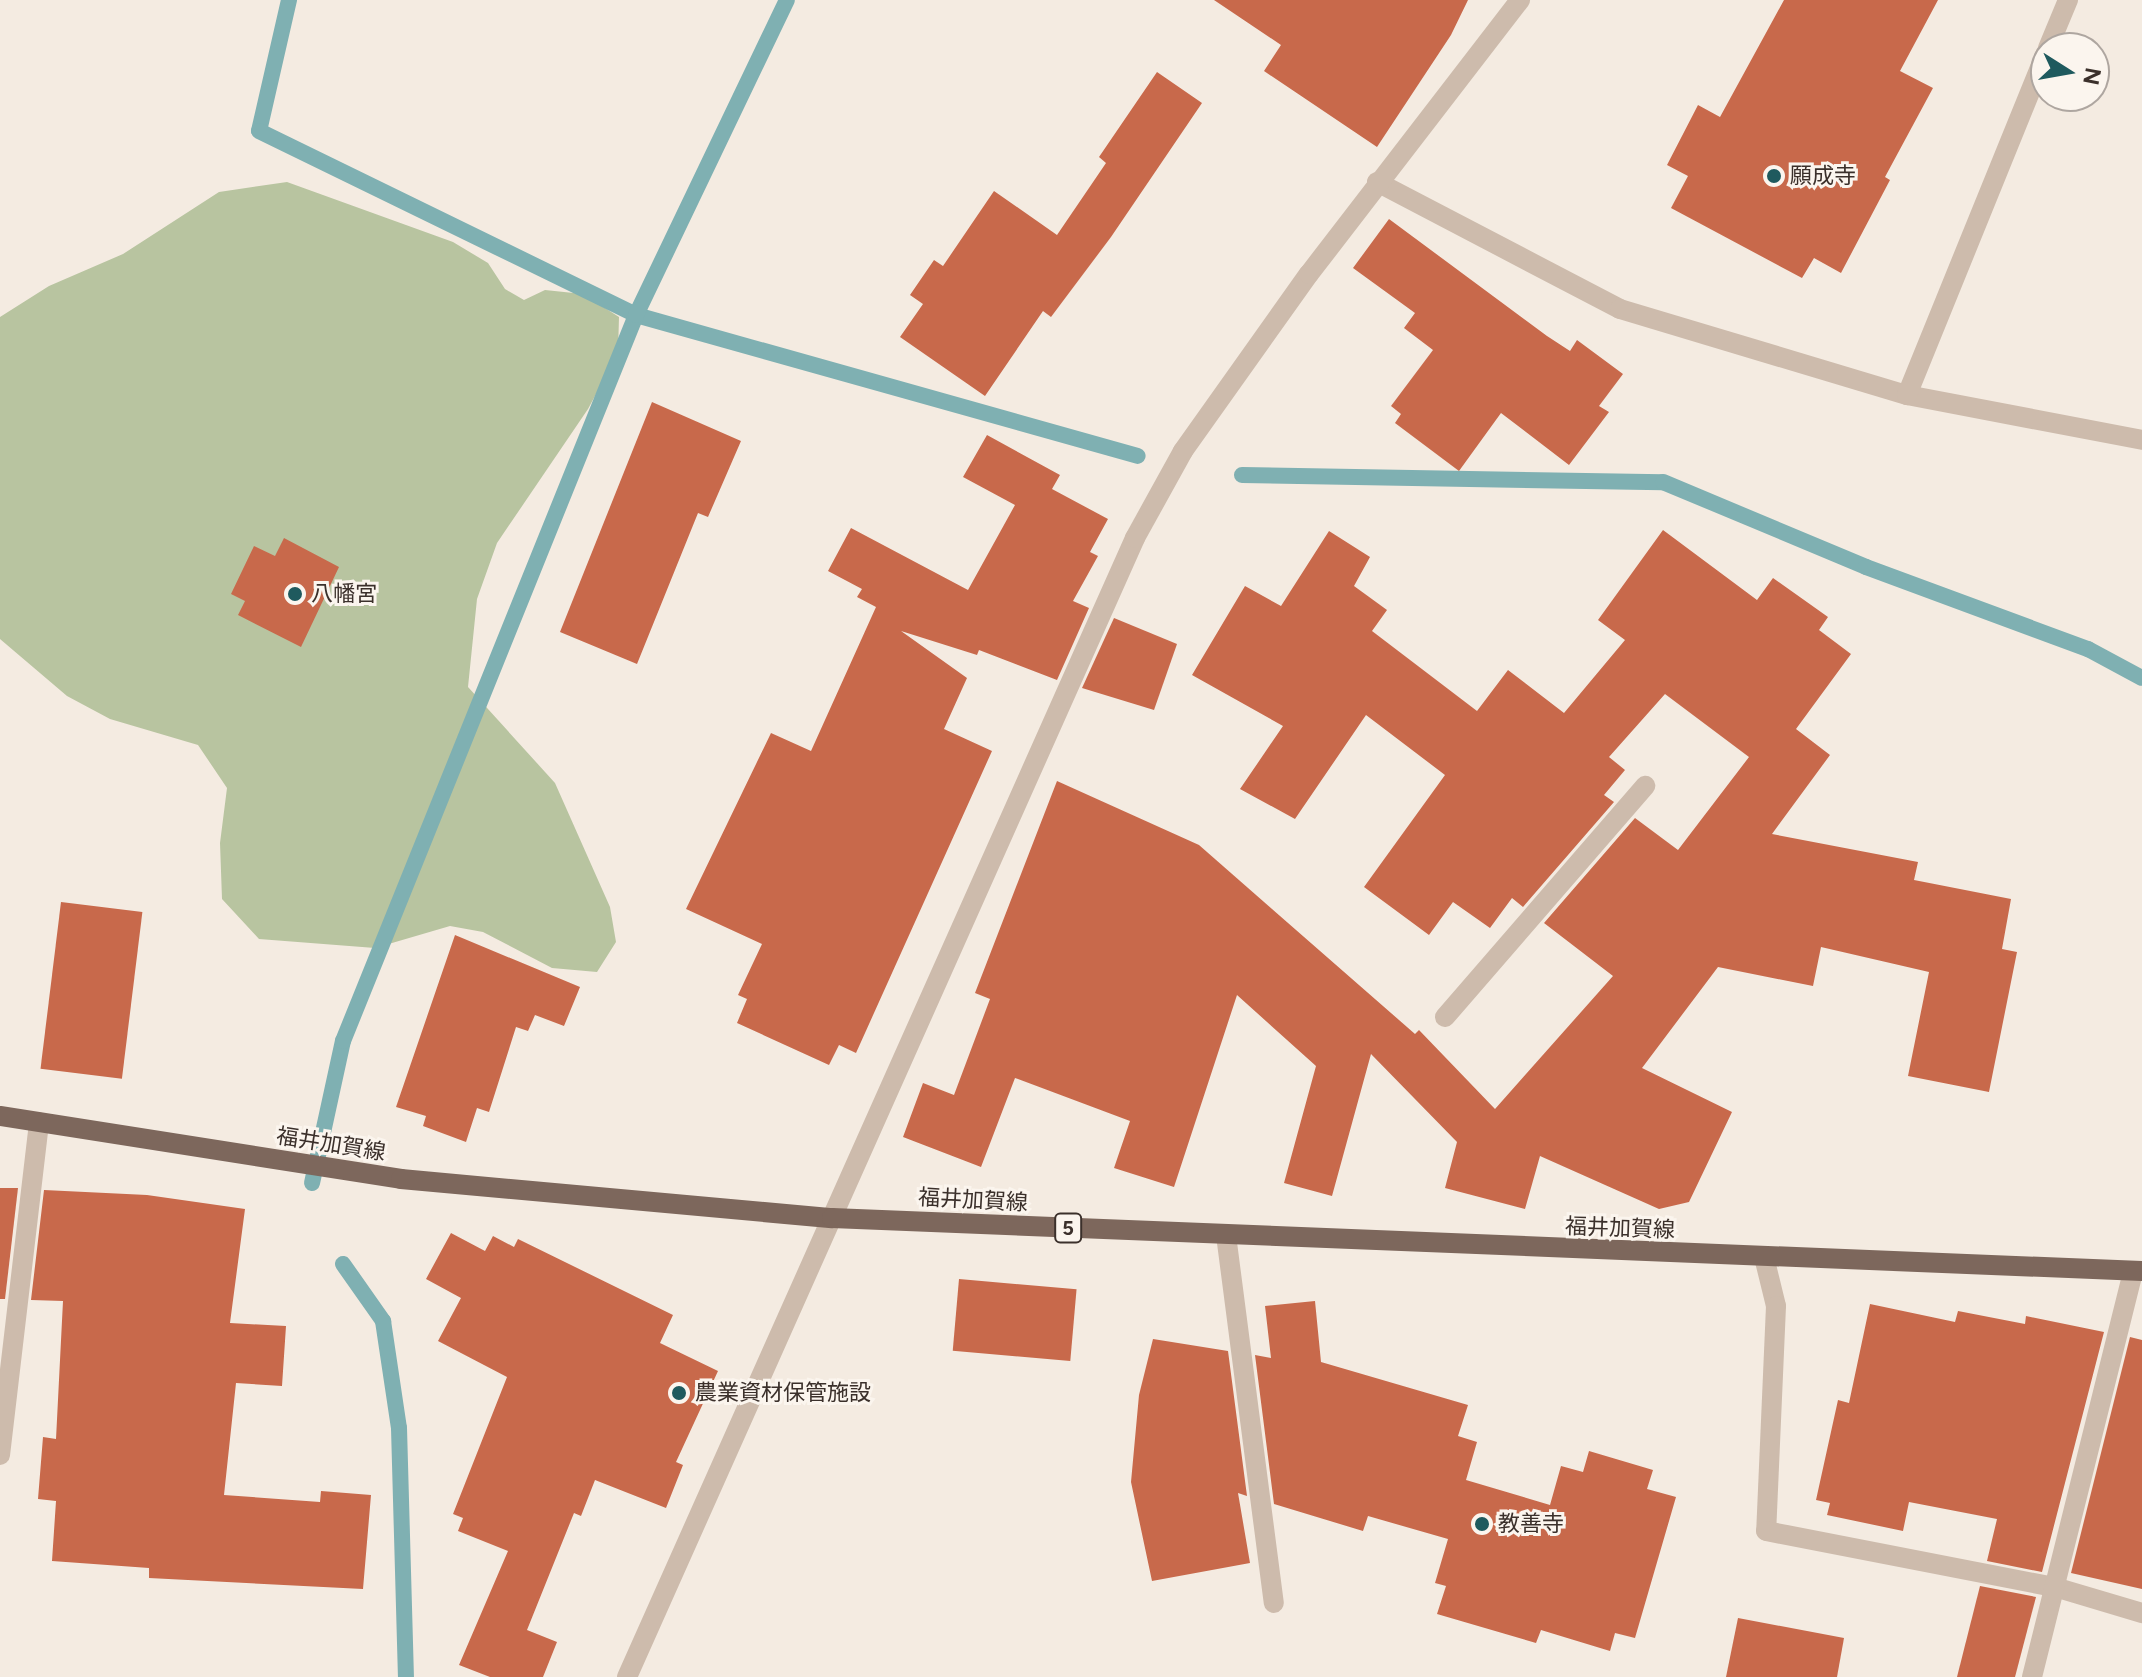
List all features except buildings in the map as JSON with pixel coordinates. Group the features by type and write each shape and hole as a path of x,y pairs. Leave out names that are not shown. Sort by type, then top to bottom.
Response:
{"main road":[{"name":"福井加賀線","path":"0,1116 401,1179 832,1218 2138,1271"}],"street":[{"path":"627,1677 1135,538 1183,451 1377,182 1520,0"},
{"path":"2055,32 2068,0"},
{"path":"1907,395 2030,93"},
{"path":"1377,182 1620,309 1907,395 2142,440"},
{"path":"1445,1017 1645,786"},
{"path":"0,1455 39,1122"},
{"path":"1226,1235 1274,1603"},
{"path":"1764,1257 1776,1306 1766,1531 2058,1588 2142,1613"},
{"path":"2032,1677 2058,1588 2138,1271"}],"green space":[{"path":"287,182 453,242 488,263 505,289 524,300 545,290 583,294 619,317 618,353 588,409 497,543 477,599 468,687 555,783 610,907 616,942 597,972 552,968 483,932 450,926 375,948 259,939 222,899 220,843 227,788 198,745 110,719 67,696 0,639 0,317 49,286 123,254 219,192"}],"waterway":[{"path":"289,0 259,131 636,315 1138,456"},
{"path":"312,1183 343,1041 636,315 787,0"},
{"path":"1242,475 1663,482 1866,567 2088,649 2142,678"},
{"path":"343,1264 383,1321 399,1428 406,1677"}],"place":[{"name":"願成寺","path":"1774,176"},
{"name":"八幡宮","path":"295,594"},
{"name":"農業資材保管施設","path":"679,1393"},
{"name":"教善寺","path":"1482,1524"}]}
